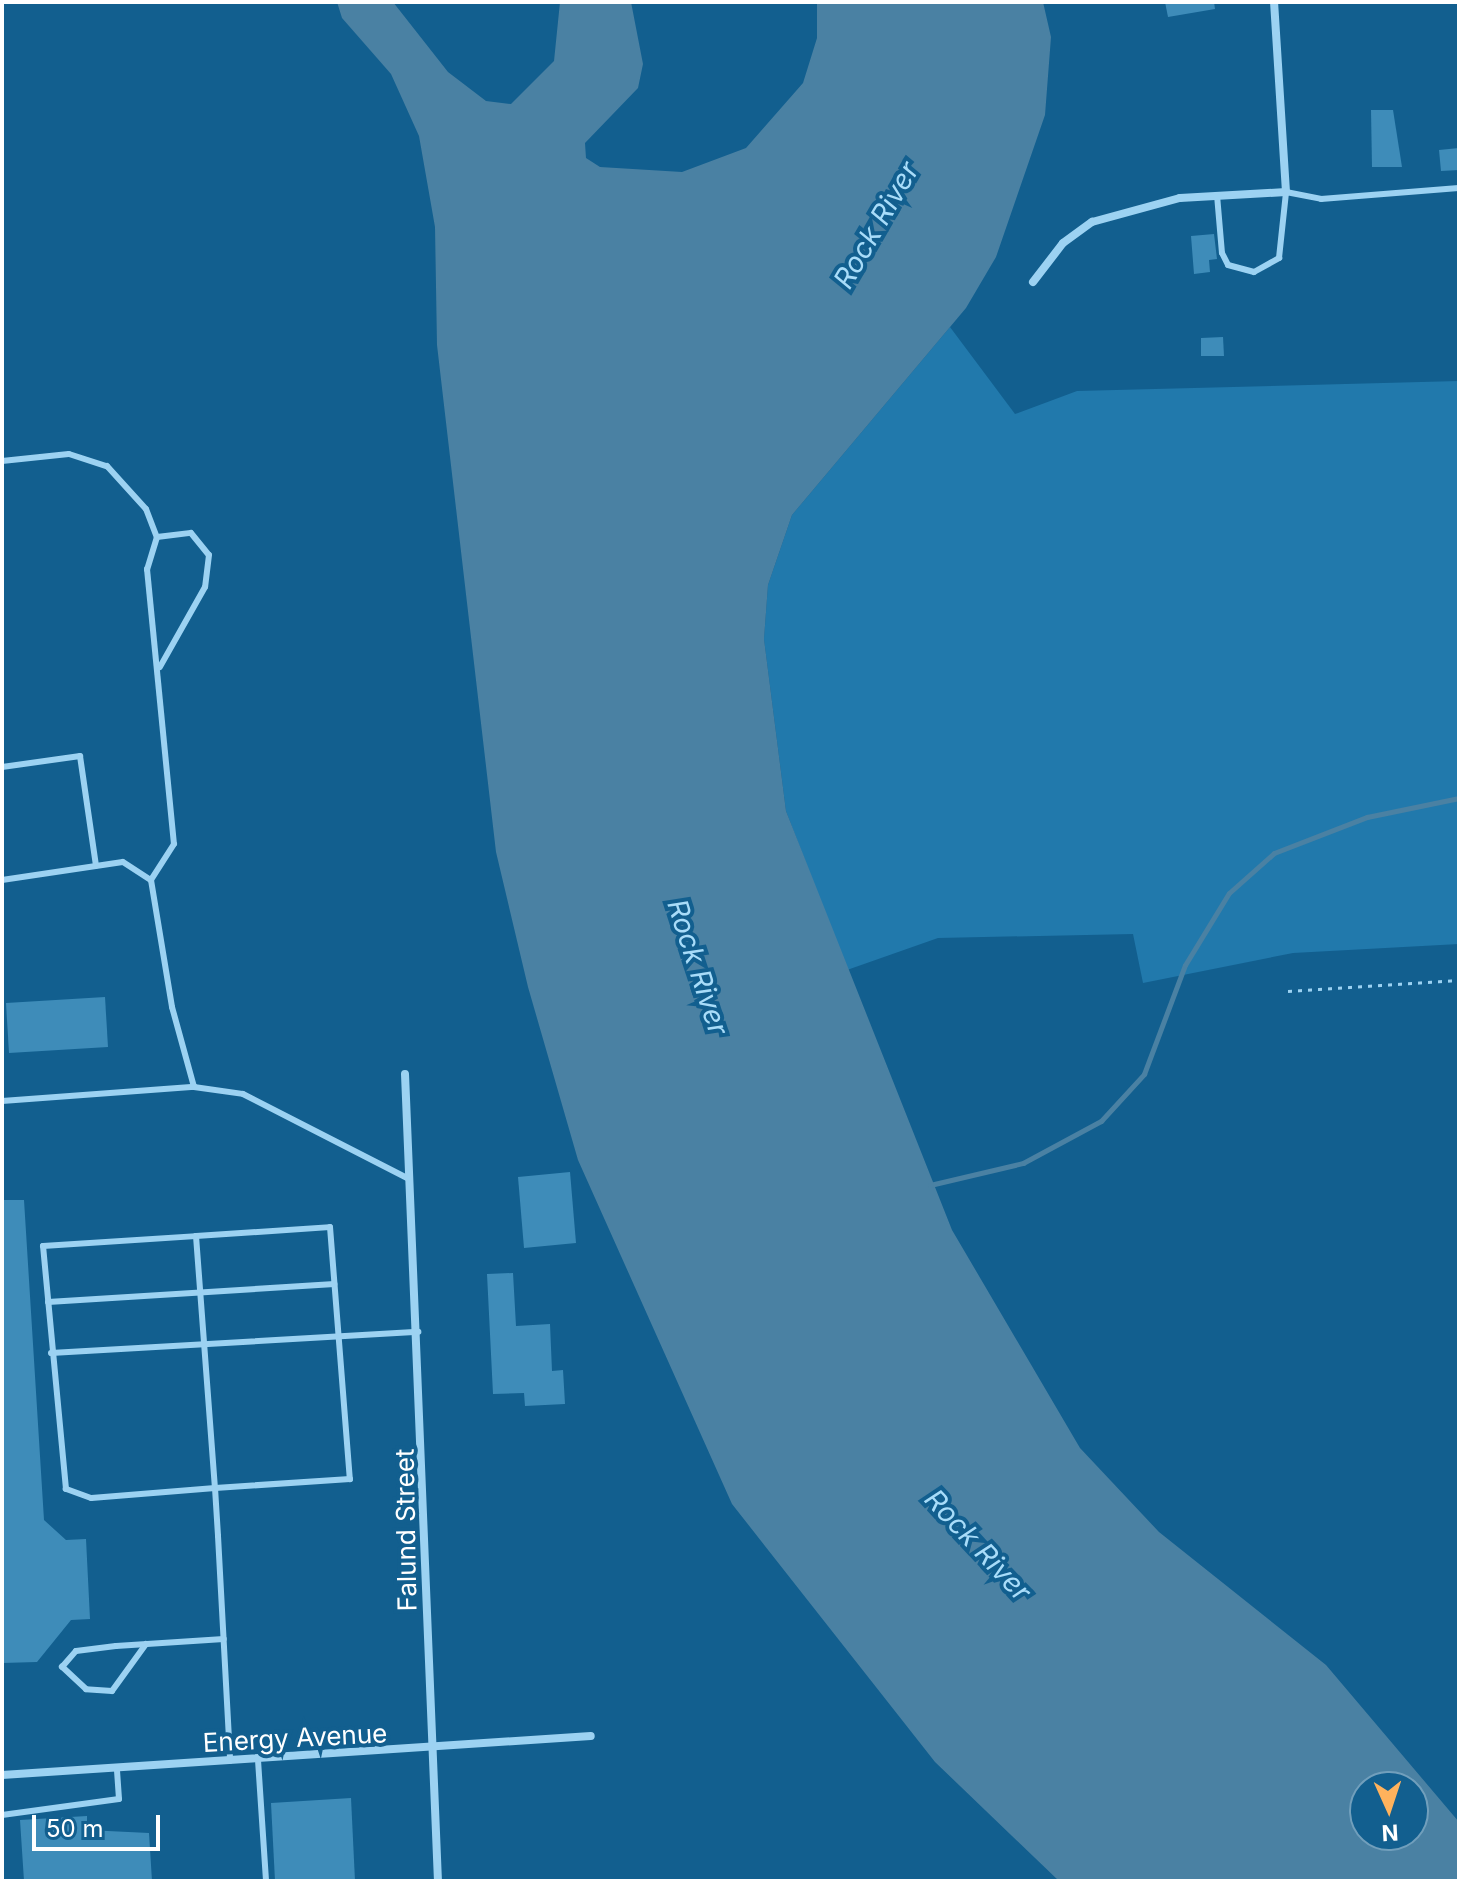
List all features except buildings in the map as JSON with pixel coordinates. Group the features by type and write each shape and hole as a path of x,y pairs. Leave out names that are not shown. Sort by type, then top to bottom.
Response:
{"street":[{"path":"1033,282 1063,243 1092,222 1217,195 1286,192 1274,2"},
{"name":"Falund Street","path":"405,1074 418,1332 429,1750 438,1881"},
{"name":"Energy Avenue","path":"2,1775 429,1750 591,1736"}],"lane":[{"path":"1217,195 1222,253 1228,265 1254,272 1279,258 1286,192 1321,199 1459,188"},
{"path":"2,461 69,454 107,466 146,509 157,537 147,569 160,667 174,844 151,880 172,1007 194,1087"},
{"path":"157,537 191,533 209,555 205,587 160,667"},
{"path":"2,767 80,756 96,866"},
{"path":"2,880 123,862 151,880"},
{"path":"2,1101 194,1087 243,1094 409,1179"},
{"path":"330,1227 334,1284 350,1479 91,1498 66,1489 43,1246 330,1227"},
{"path":"196,1236 215,1488 230,1761"},
{"path":"48,1302 334,1284"},
{"path":"51,1353 418,1332"},
{"path":"146,1644 112,1691 86,1689 62,1667 76,1651 146,1644 224,1639"},
{"path":"258,1760 266,1881"},
{"path":"2,1815 119,1799 117,1768"}],"path":[{"path":"1288,991 1459,980"}],"shaded area":[{"path":"950,327 1015,414 1077,391 1459,381 1459,944 1293,953 1143,983 1133,934 938,938 847,970 786,811 764,639 768,585 792,515"}],"water":[{"name":"Rock River","path":"337,2 393,2 448,72 486,101 511,104 554,61 560,2 631,2 643,64 638,88 585,143 586,158 600,167 682,172 746,148 803,83 817,38 817,2 1043,2 1051,37 1045,115 996,257 966,308 792,515 768,585 764,639 786,811 952,1230 1080,1448 1159,1532 1326,1665 1416,1771 1349,1771 1349,1851 1429,1851 1429,1787 1459,1822 1459,1881 1059,1881 935,1762 732,1504 578,1160 528,987 496,852 437,345 435,227 419,136 391,74 342,18"}],"waterway":[{"path":"930,1185 1023,1163 1101,1121 1144,1074 1185,965 1229,893 1274,853 1367,817 1459,798"}]}
